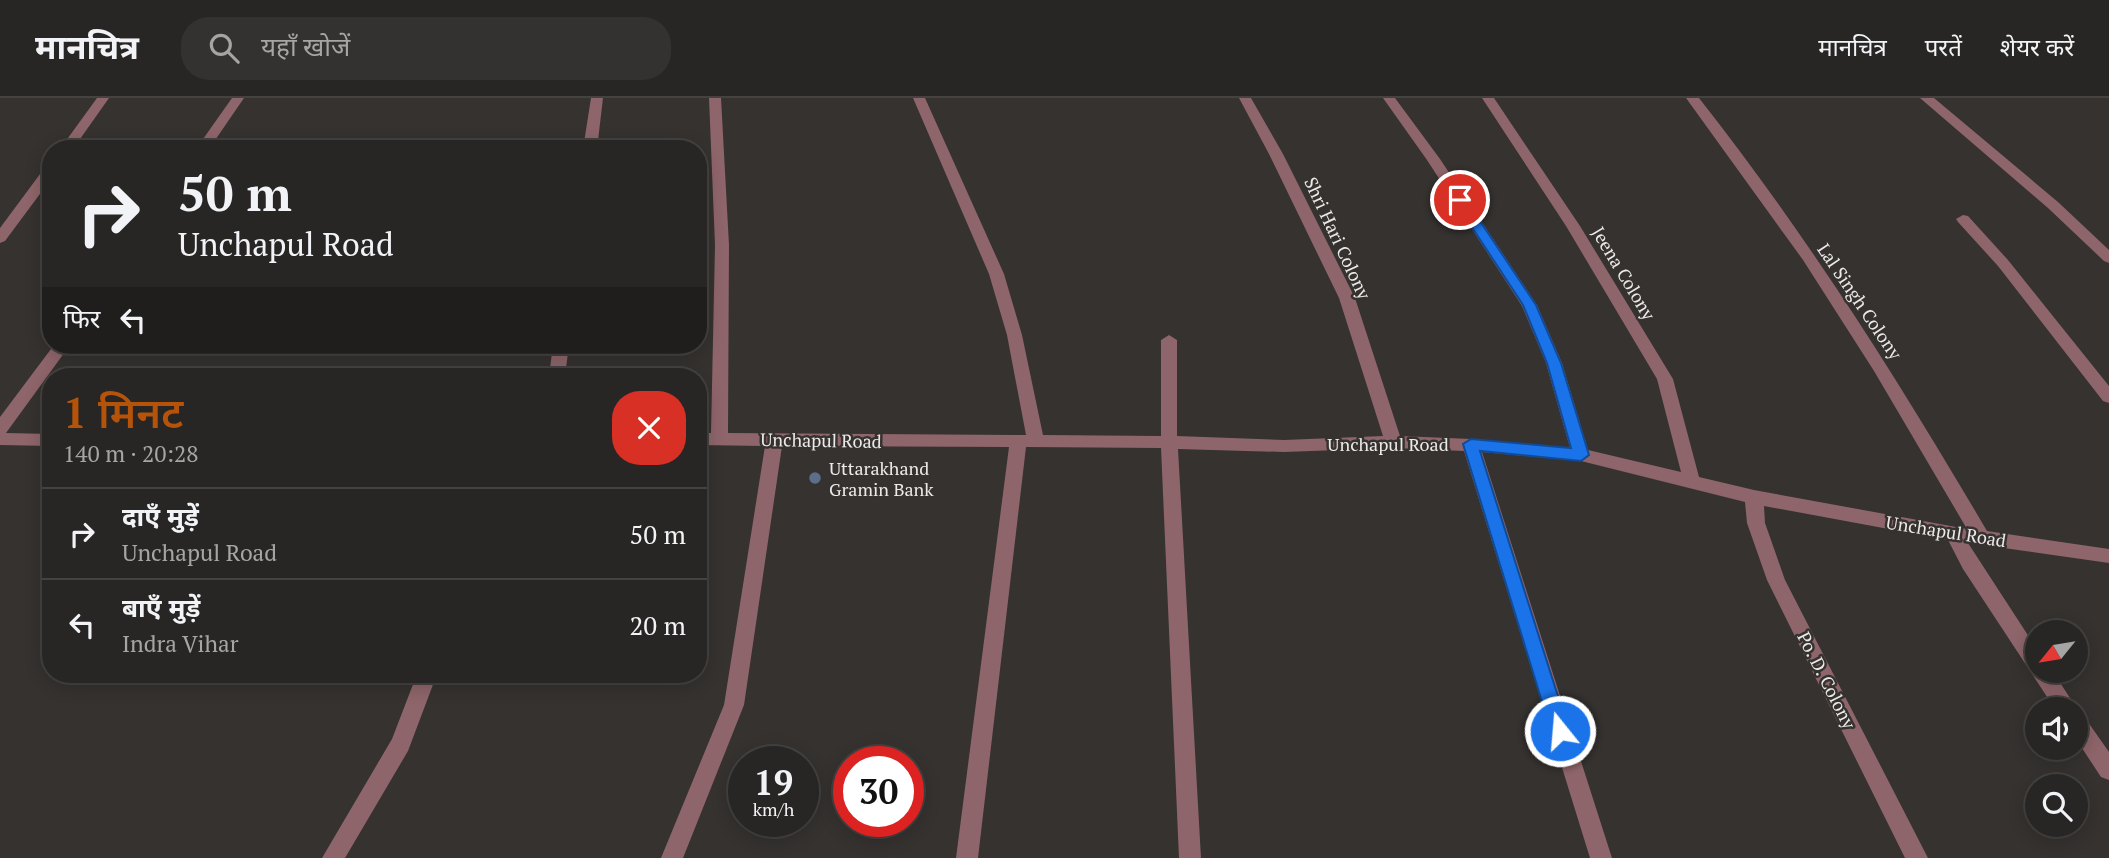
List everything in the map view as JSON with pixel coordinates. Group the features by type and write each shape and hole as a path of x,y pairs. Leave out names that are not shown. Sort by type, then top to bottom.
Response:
{"street":[{"path":"73,140 103,98"},
{"path":"208,140 238,98"},
{"path":"591,140 597,98"},
{"path":"715,98 722,245 719,439"},
{"path":"919,98 930,128 963,192 1005,300 1027,442 967,858"},
{"name":"Shri Hari Colony","path":"1245,98 1276,154 1347,298 1393,442"},
{"path":"1388,98 1433,159 1530,305 1554,363 1581,455"},
{"name":"Jeena Colony","path":"1488,98 1573,226 1665,379 1692,484"},
{"name":"Lal Singh Colony","path":"1692,98 1850,317 1895,388 1981,537"},
{"path":"1926,98 2053,205 2109,258"},
{"path":"0,238 42,181"},
{"path":"1963,219 2003,263 2109,397"},
{"path":"1169,340 1169,442 1190,858"},
{"path":"0,429 42,372"},
{"path":"0,439 42,440"},
{"name":"Unchapul Road","path":"707,439 1169,442 1284,446 1393,442 1471,444 1581,455 1754,497 1954,534 2109,556"},
{"path":"672,858 734,705 775,439"},
{"path":"1471,444 1601,858"},
{"name":"Po. D. Colony","path":"1754,497 1756,523 1776,580 1917,858"},
{"path":"1954,534 1970,564 2025,648"},
{"path":"333,858 401,744 424,683"},
{"path":"2088,739 2109,769"}],"place":[{"name":"Uttarakhand Gramin Bank","path":"815,478"}],"route":[{"path":"1460,200 1530,305 1554,363 1581,455 1471,444 1560,731"}]}
